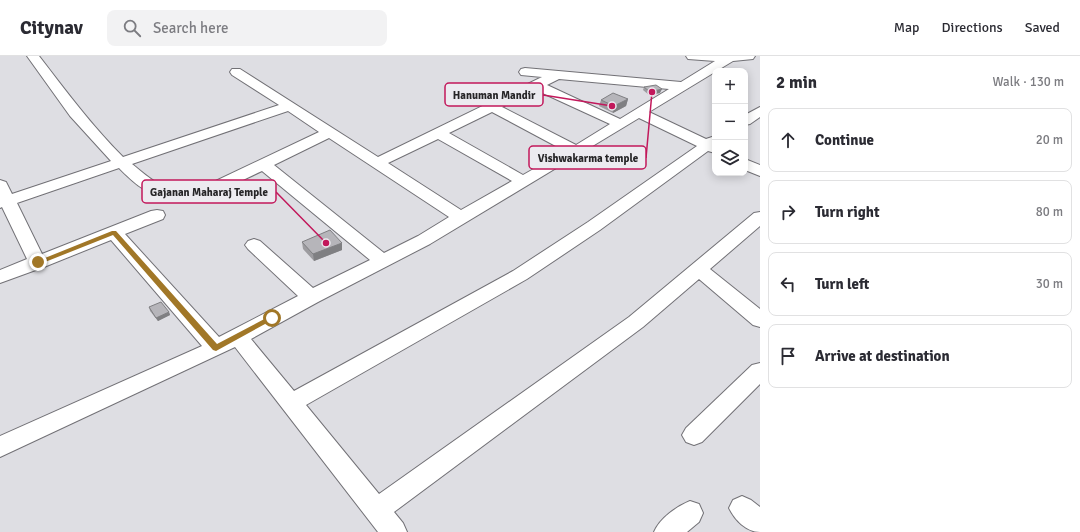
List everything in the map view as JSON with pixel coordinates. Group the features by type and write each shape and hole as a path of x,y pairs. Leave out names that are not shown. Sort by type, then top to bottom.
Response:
{"street":[{"path":"33,56 75,113 98,140 120,162 148,185 171,194 182,195 207,191 331,132"},
{"path":"692,56 729,58 749,56"},
{"path":"0,447 216,348 311,297 424,240 576,151 729,58"},
{"path":"236,72 461,217"},
{"path":"525,72 683,86"},
{"path":"377,163 557,75"},
{"path":"536,85 620,124"},
{"path":"4,202 290,106"},
{"path":"492,107 576,151"},
{"path":"748,119 760,111"},
{"path":"639,113 712,145"},
{"path":"439,133 523,181"},
{"path":"291,403 520,275 712,145"},
{"path":"264,165 383,261"},
{"path":"748,165 760,171"},
{"path":"0,185 4,202 38,262"},
{"path":"0,277 157,215"},
{"path":"377,510 636,322 758,221"},
{"path":"114,232 216,348"},
{"path":"254,245 311,297"},
{"path":"699,269 760,320"},
{"path":"238,336 394,532"},
{"path":"694,435 760,372"},
{"path":"667,532 690,512"}],"building":[{"path":"656,85 662,89 650,92 644,87"},
{"path":"613,93 628,99 614,106 601,100"},
{"path":"330,230 342,243 313,254 302,242"},
{"path":"161,302 169,312 156,318 149,307"}],"place":[{"name":"Vishwakarma temple","path":"652,92"},
{"name":"Hanuman Mandir","path":"612,106"},
{"name":"Gajanan Maharaj Temple","path":"326,243"}],"route":[{"path":"38,262 114,232 216,348 272,318"}]}
